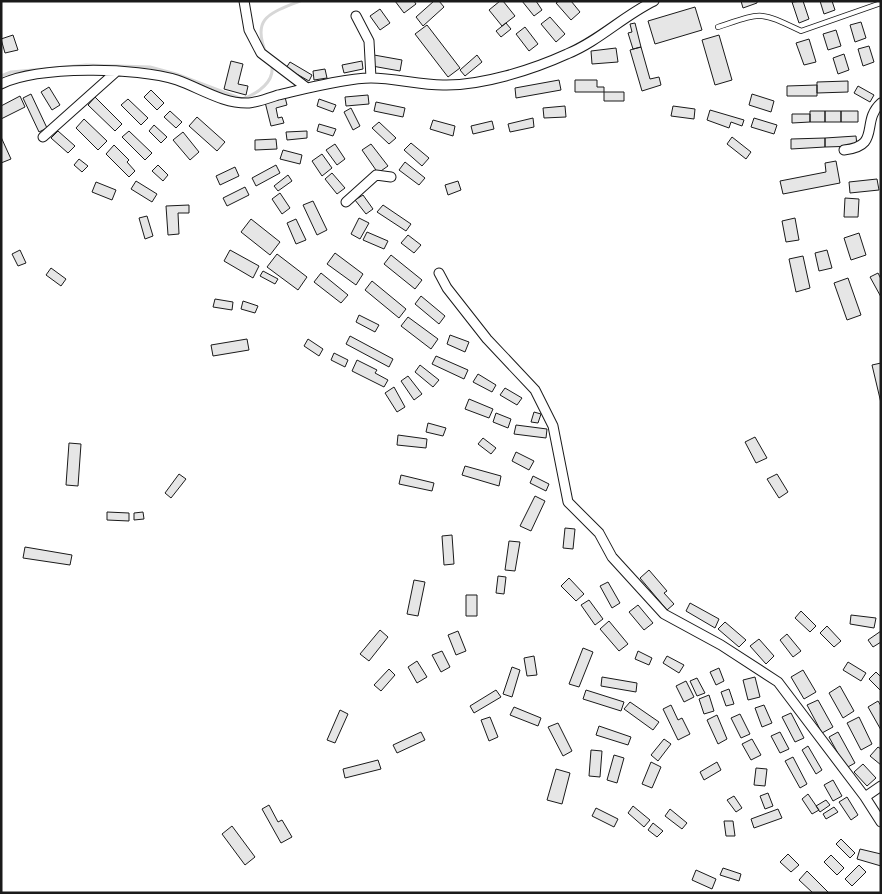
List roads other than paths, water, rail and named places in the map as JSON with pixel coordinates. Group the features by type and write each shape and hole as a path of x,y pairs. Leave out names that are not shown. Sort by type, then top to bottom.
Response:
{"street":[{"path":"244,1 249,30 261,53 307,88"},
{"path":"1,84 16,77 90,70 117,71 151,74 176,80 227,100 248,103 307,88 371,78 415,84 464,85 568,54 654,1"},
{"path":"356,16 369,41 371,78"},
{"path":"43,137 117,71"},
{"path":"844,150 858,148 865,144 876,108 881,103"},
{"path":"346,202 376,175 391,177"},
{"path":"439,273 447,288 487,338 535,390 553,426 568,502 599,533 612,557 664,614 737,654 778,682 865,797 881,822"},
{"path":"865,797 881,786"}],"lane":[{"path":"718,27 755,14 766,15 801,31 881,3"}],"waterway":[{"path":"266,53 261,31 266,18 280,9 300,1"},
{"path":"1,76 11,72 86,65 150,67 176,74 242,99 254,94 264,86 271,76 271,63"}]}
